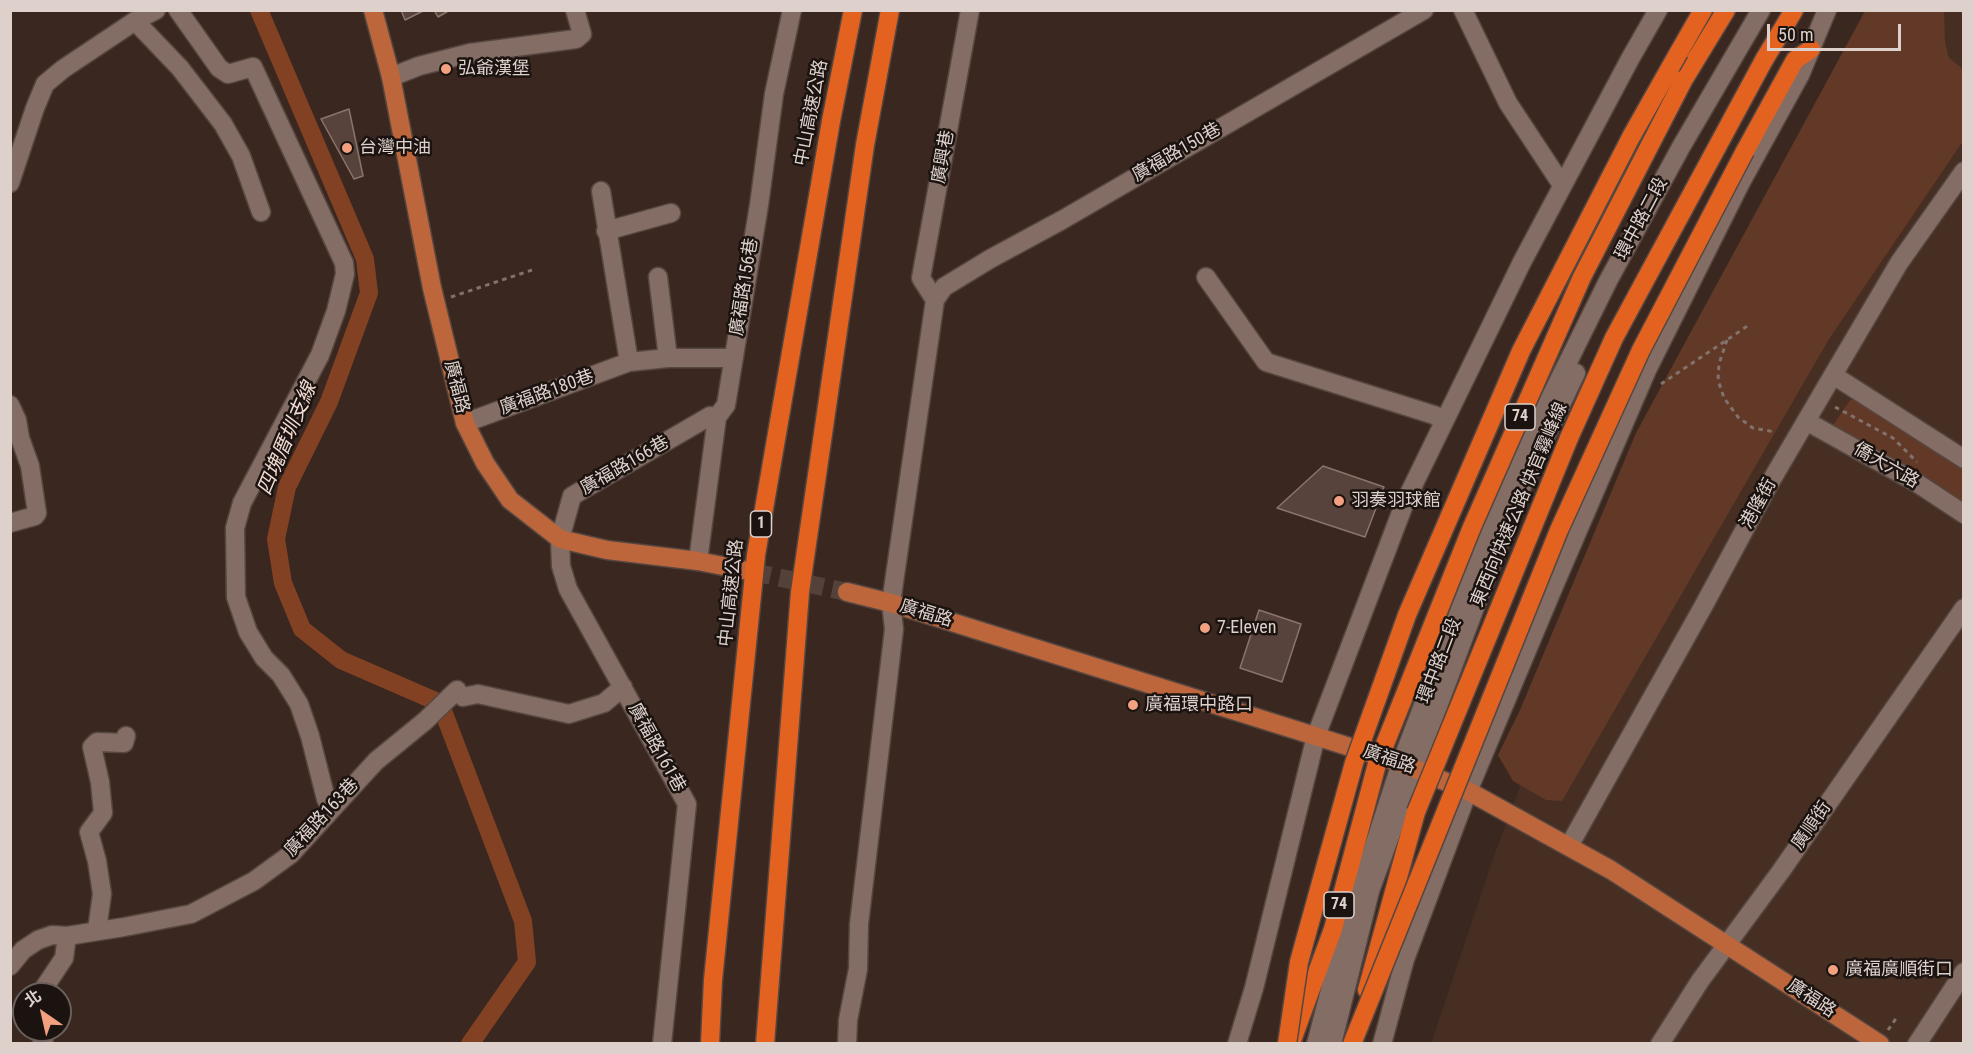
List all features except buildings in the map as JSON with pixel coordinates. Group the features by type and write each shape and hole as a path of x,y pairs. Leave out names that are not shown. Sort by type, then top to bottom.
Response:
{"highway":[{"name":"中山高速公路","path":"710,1044 713,980 756,555 828,132 853,10"},
{"path":"765,1044 800,592 865,145 890,10"},
{"path":"1289,1044 1299,962 1351,774 1407,615 1521,351 1631,137 1703,10"},
{"name":"東西向快速公路 快官霧峰線","path":"1289,1044 1333,929 1377,764 1472,527 1582,277 1684,79 1726,10"},
{"name":"東西向快速公路 快官霧峰線","path":"1352,1044 1416,812 1569,438 1614,338 1764,60 1794,10"},
{"path":"1352,1044 1559,530 1641,350 1795,60 1811,49"}],"main road":[{"name":"廣福路","path":"373,10 391,77 435,302 465,423 485,463 510,500 560,539 607,550 698,561 753,573"},
{"name":"廣福路","path":"847,592 891,603 1408,765 1468,790 1629,881 1880,1044"}],"street":[{"path":"10,183 45,84 63,69 135,21 156,10"},
{"path":"178,10 219,68 228,74 253,67 344,263 345,274 336,311 320,355 243,503 235,528 236,597 248,632 264,658 280,675 299,704 327,799 332,808"},
{"path":"391,77 419,66 470,53 576,39 582,34 575,10"},
{"name":"廣福路156巷","path":"698,561 717,417 726,405 759,205 774,94 792,10"},
{"name":"廣興巷","path":"935,300 921,278 970,10"},
{"name":"廣福路150巷","path":"935,300 944,287 990,259 1424,10"},
{"path":"1463,10 1508,102 1562,184"},
{"path":"1237,1044 1254,988 1316,736 1405,502 1562,184 1658,10"},
{"name":"環中路二段","path":"1316,1044 1342,944 1509,481 1608,281 1681,147 1761,10"},
{"name":"環中路二段","path":"1332,1044 1370,891 1408,765 1514,503 1608,306 1686,155 1772,10"},
{"path":"1382,1044 1405,959 1468,790 1647,370 1740,184 1800,75 1827,10"},
{"path":"135,21 180,68 223,124 241,156 261,213"},
{"name":"港隆街","path":"1569,846 1806,421 1899,263 1964,171"},
{"path":"600,191 629,362"},
{"path":"606,231 671,213"},
{"path":"658,277 668,358"},
{"path":"1206,277 1266,362 1445,420"},
{"path":"847,1044 848,1020 858,969 860,912 894,629 891,603 935,300"},
{"name":"廣福路180巷","path":"465,423 629,362 668,358 734,358"},
{"path":"1833,375 1964,459"},
{"path":"10,405 17,420 20,438 30,466 37,513 35,516 10,524"},
{"name":"廣福路166巷","path":"560,539 572,496 710,417 717,417"},
{"name":"僑大六路","path":"1806,421 1917,483 1964,514"},
{"name":"廣福路161巷","path":"560,539 561,566 568,589 687,804 662,1044"},
{"name":"廣順街","path":"1660,1044 1726,945 1781,871 1964,608"},
{"name":"廣福路163巷","path":"10,966 23,950 38,940 52,935 67,936 192,914 254,881 306,840 376,760 460,694 478,694 569,714 604,703 623,687"},
{"path":"97,930 102,894 97,861 89,832 103,813 100,782 92,747 97,742 124,743 126,736"},
{"path":"48,982 64,958 67,936"},
{"path":"1917,1044 1964,972"}],"path":[{"path":"435,302 532,270"},
{"path":"1660,385 1749,325"},
{"path":"1727,340 1718,372 1724,398 1737,417 1753,428 1775,432"},
{"path":"1835,407 1893,438 1920,466"}],"shaded area":[{"path":"1865,11 1944,11 1945,42 1949,58 1963,69 1963,141 1829,339 1562,801 1546,800 1513,781 1498,755 1520,710 1636,433"},
{"path":"1885,11 1963,11 1963,1043 1431,1044 1494,856 1532,755"},
{"path":"1850,400 1856,400 1963,469 1963,509 1835,431 1834,424"}],"waterway":[{"name":"四塊厝圳支線","path":"259,10 365,259 369,293 329,402 287,487 276,539 283,583 302,629 341,660 440,703 523,921 527,962 470,1044"}],"tunnel":[{"path":"753,572 847,592"}],"place":[{"name":"弘爺漢堡","path":"446,69"},
{"name":"台灣中油","path":"347,148"},
{"name":"羽奏羽球館","path":"1339,501"},
{"name":"7-Eleven","path":"1205,628"},
{"name":"廣福環中路口","path":"1133,705"},
{"name":"廣福廣順街口","path":"1833,970"}]}
